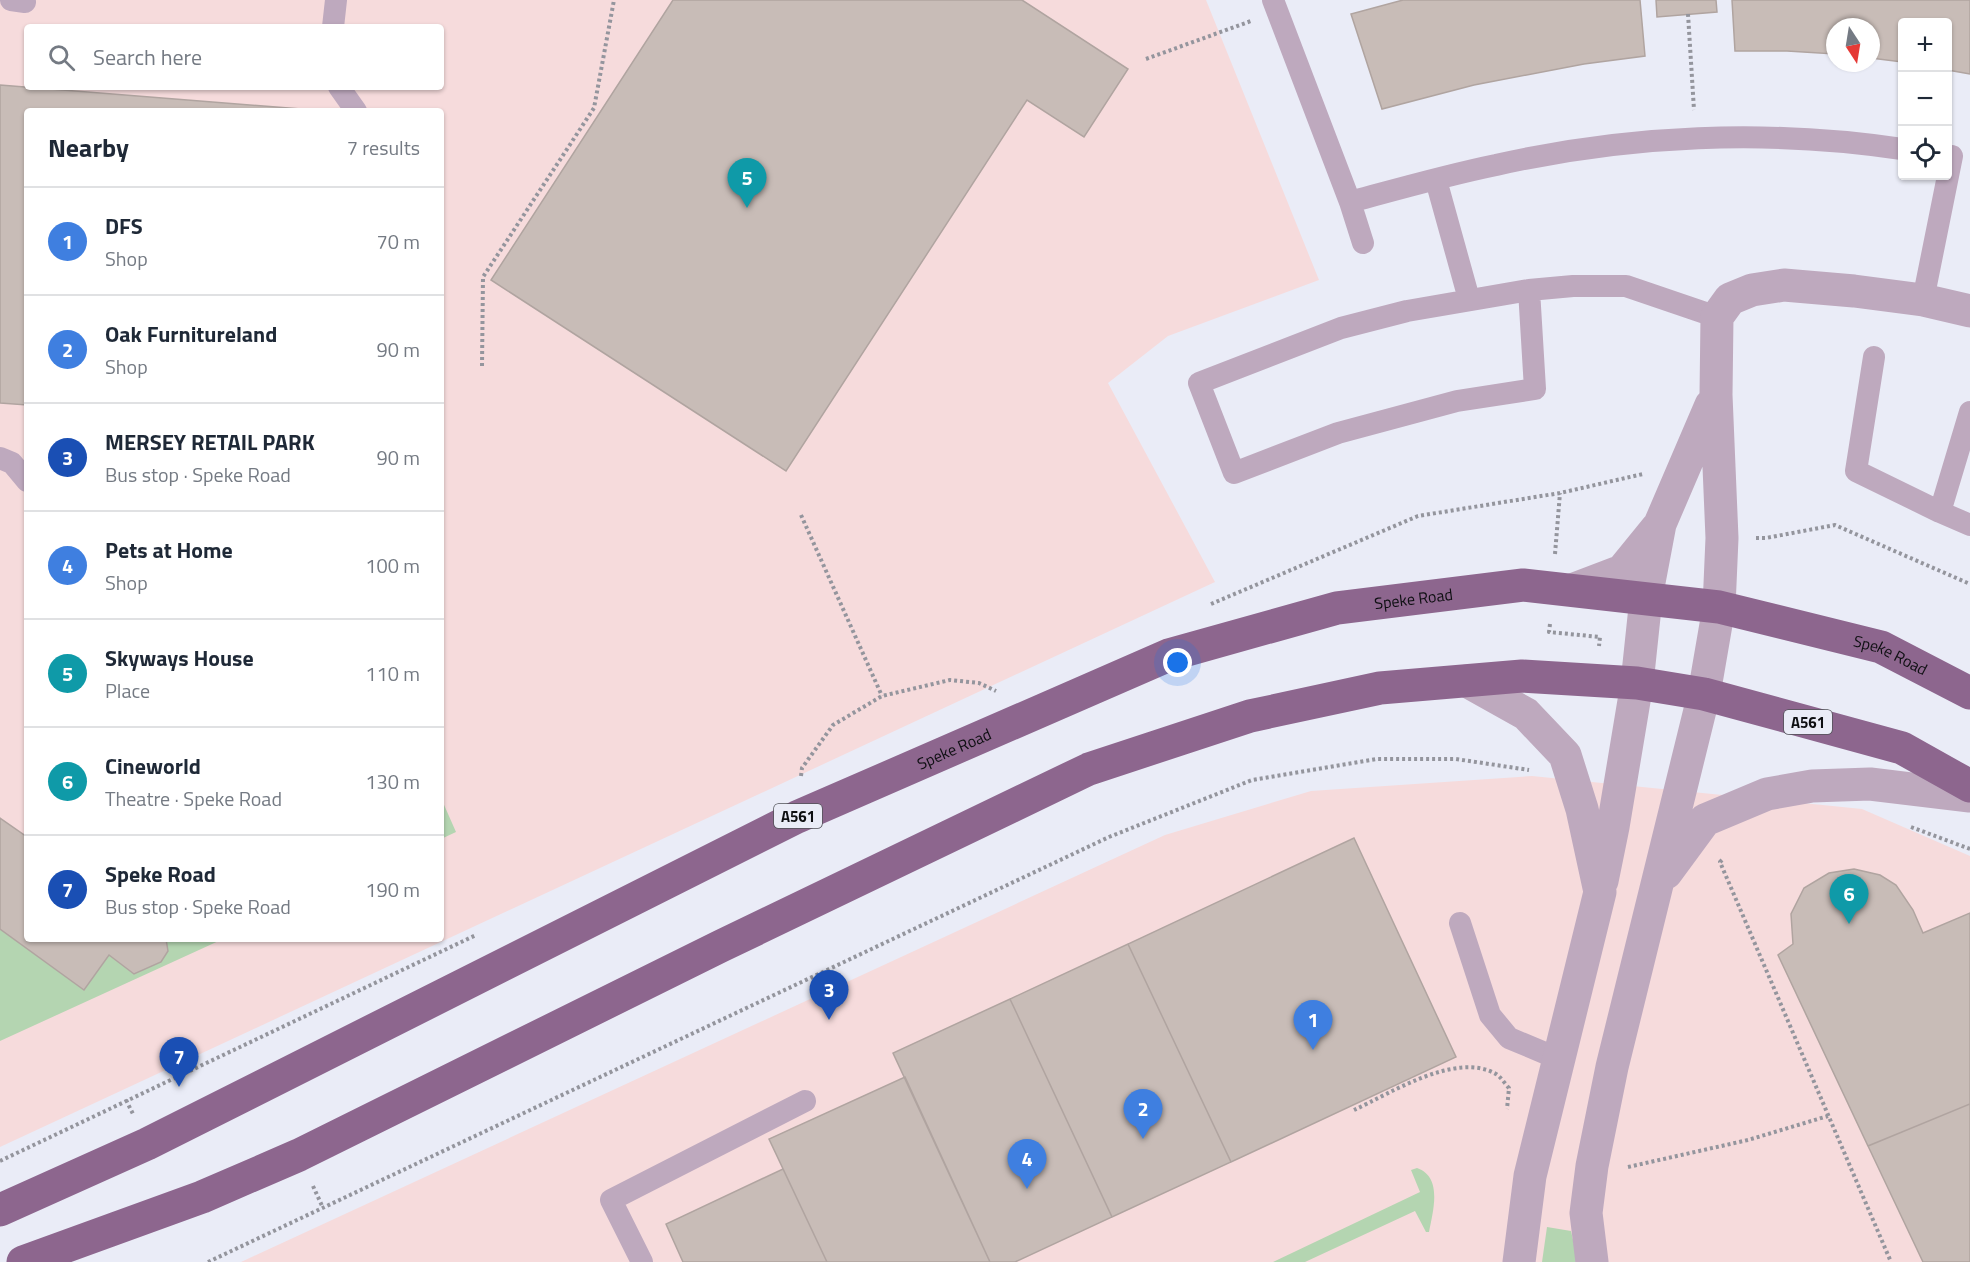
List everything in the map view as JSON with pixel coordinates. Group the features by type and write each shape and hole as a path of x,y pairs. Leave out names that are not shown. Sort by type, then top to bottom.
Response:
{"highway":[{"name":"Speke Road","path":"0,1210 147,1143 797,817 1169,655 1337,608 1522,585 1719,607 1881,647 1970,693"},
{"name":"A561","path":"23,1262 202,1197 299,1155 722,946 1089,769 1250,716 1380,688 1522,676 1637,683 1704,694 1902,748 1970,786"}],"street":[{"path":"1592,1262 1586,1213 1592,1166 1612,1067 1704,694 1719,607 1722,538 1716,395 1717,317 1730,299 1752,290 1784,285 1923,300 1970,311"},
{"path":"1519,1262 1530,1176 1600,892 1613,827 1637,683 1646,598 1660,525 1716,395"},
{"path":"1572,590 1622,571 1660,525"},
{"path":"1467,681 1526,714 1565,755 1582,809 1600,892"},
{"path":"1658,884 1705,820 1767,794 1812,786 1870,784 1970,796"}],"lane":[{"path":"333,24 336,0"},
{"path":"1275,6 1350,202 1363,243"},
{"path":"341,90 354,108"},
{"path":"1350,202 1497,164 1624,143 1754,137 1818,138 1898,148"},
{"path":"1923,300 1956,157"},
{"path":"1436,180 1469,299"},
{"path":"1529,291 1536,389 1457,401 1338,432 1234,473 1199,383 1341,328 1407,311 1469,299 1529,291 1573,286 1626,286 1717,317"},
{"path":"1874,357 1856,471 1970,525"},
{"path":"1940,512 1970,412"},
{"path":"0,458 12,463 24,477"},
{"path":"1460,923 1490,1015 1509,1038 1559,1059"},
{"path":"642,1262 611,1200 805,1101"}],"path":[{"path":"482,366 483,277 594,108 614,0"},
{"path":"1146,59 1218,32 1275,6"},
{"path":"1688,15 1696,139"},
{"path":"801,515 882,696"},
{"path":"800,783 802,768 833,725 882,696 950,680 979,683 998,692"},
{"path":"208,1262 1110,837 1252,780 1377,759 1456,759 1530,770"},
{"path":"1726,855 1720,862 1891,1262"},
{"path":"1354,1110 1438,1072 1455,1068 1476,1068 1497,1075 1509,1088 1507,1113"},
{"path":"1592,1166 1619,1169 1748,1140 1828,1116"}],"shaded area":[{"path":"0,0 1206,0 1319,280 1168,336 1108,383 1215,582 444,941 444,108 24,108 24,942 441,942 0,1147"},
{"path":"1532,776 1862,809 1970,856 1970,1262 241,1262 1165,835 1311,791"}],"green space":[{"path":"444,805 456,832 444,838"},
{"path":"0,929 84,990 109,955 134,974 168,951 166,942 216,942 0,1041"},
{"path":"1417,1168 1425,1172 1433,1187 1434,1205 1429,1232 1426,1232 1415,1211 1305,1262 1273,1262 1420,1192 1411,1170"},
{"path":"1547,1227 1571,1231 1578,1262 1542,1262"}],"building":[{"path":"673,0 1022,0 1128,69 1084,137 1027,100 786,471 491,280"},
{"path":"1403,0 1640,0 1645,56 1584,64 1474,85 1382,109 1351,14"},
{"path":"1656,0 1716,0 1717,12 1657,17"},
{"path":"1732,0 1970,0 1970,74 1952,71 1952,18 1898,18 1898,61 1880,59 1880,18 1826,18 1826,53 1735,51"},
{"path":"0,85 24,87 24,90 63,90 289,108 24,108 24,405 0,403"},
{"path":"0,818 24,835 24,942 166,942 168,951 161,962 134,974 109,955 84,990 0,929"},
{"path":"1354,838 1456,1057 1231,1162 1128,944"},
{"path":"1854,869 1880,875 1896,885 1913,910 1923,933 1970,913 1970,1104 1868,1146 1778,955 1793,944 1791,914 1804,888 1829,873"},
{"path":"1128,944 1231,1162 1112,1217 1010,999"},
{"path":"1010,999 1112,1217 1015,1262 990,1262 893,1053"},
{"path":"905,1077 990,1262 827,1262 769,1139"},
{"path":"1970,1104 1970,1262 1923,1262 1868,1146"},
{"path":"783,1169 827,1262 683,1262 666,1224"}],"place":[{"name":"Skyways House","path":"747,208"},
{"name":"Cineworld","path":"1849,924"},
{"name":"MERSEY RETAIL PARK","path":"829,1020"},
{"name":"DFS","path":"1313,1050"},
{"name":"Speke Road","path":"179,1087"},
{"name":"Oak Furnitureland","path":"1143,1139"},
{"name":"Pets at Home","path":"1027,1189"}]}
